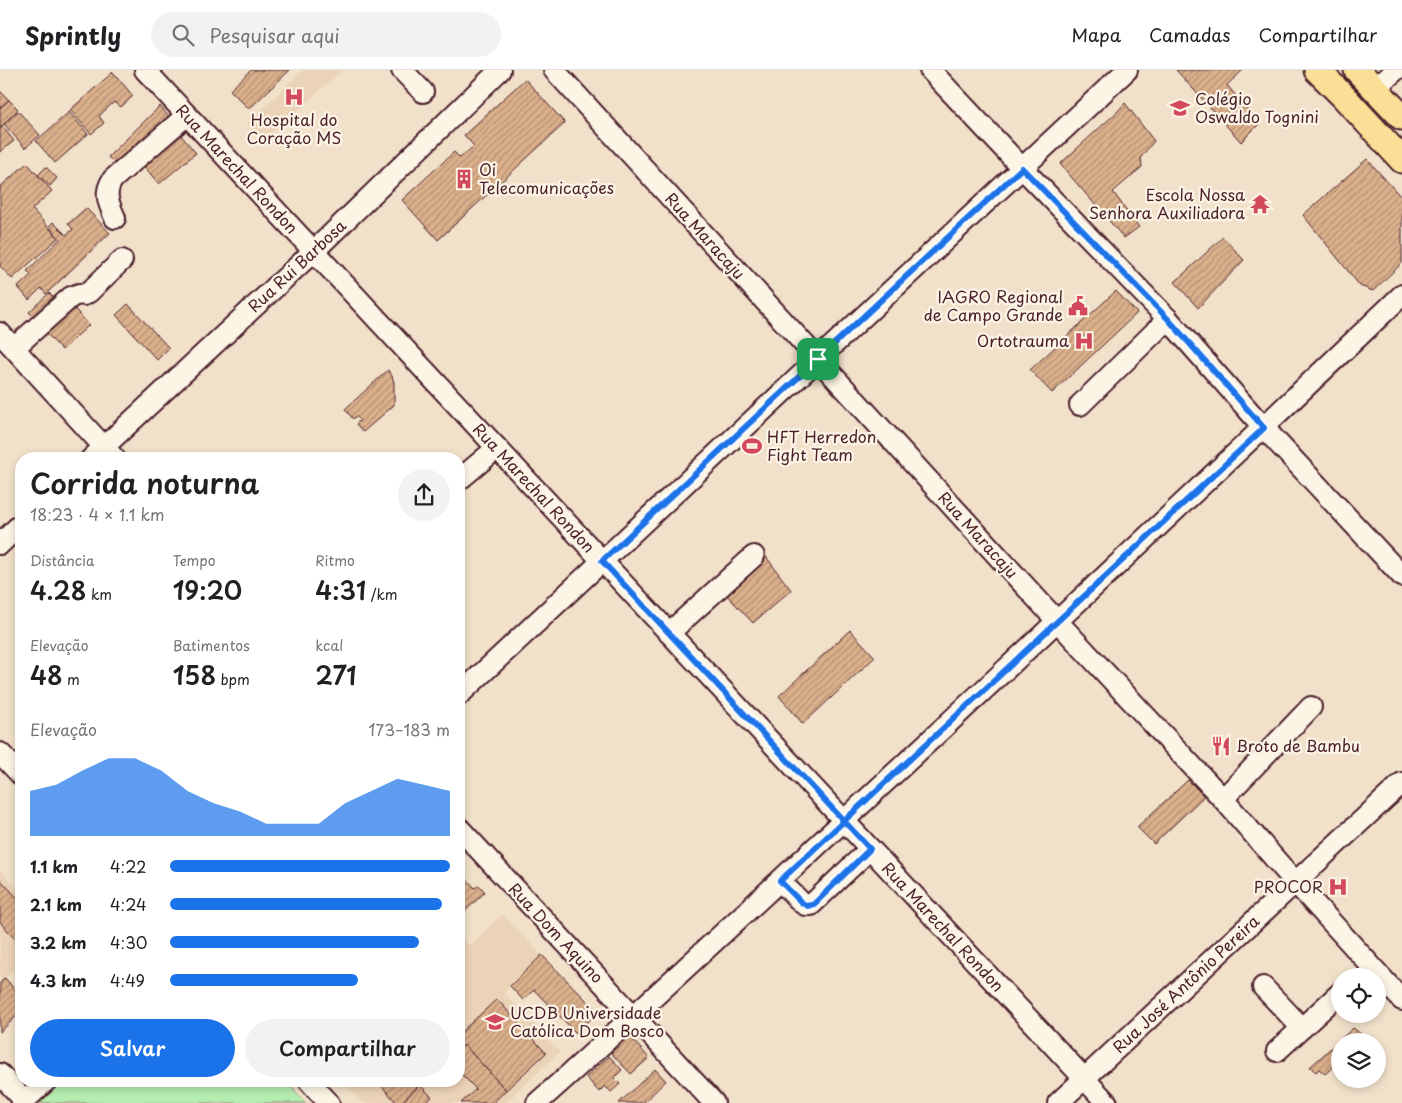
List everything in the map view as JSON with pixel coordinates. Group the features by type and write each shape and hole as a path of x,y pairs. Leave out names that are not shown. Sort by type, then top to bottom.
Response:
{"main road":[{"path":"1317,70 1402,160"},
{"path":"1357,70 1402,117"},
{"path":"1344,97 1356,98 1365,96 1375,88"}],"street":[{"name":"Rua Marechal Rondon","path":"145,70 1107,1103"},
{"path":"402,70 423,92"},
{"name":"Rua Rui Barbosa","path":"107,452 500,70"},
{"name":"Rua Maracaju","path":"554,70 1057,621 1224,799 1295,882 1362,968"},
{"path":"930,70 1168,319 1264,428 1402,576"},
{"path":"465,689 1127,70"},
{"path":"1375,88 1396,70"},
{"path":"115,218 108,202 107,194 113,179 187,115"},
{"path":"14,348 71,297 90,292 122,260"},
{"path":"537,1103 634,1017 780,881 1264,428 1402,295"},
{"path":"1080,405 1168,319"},
{"path":"0,333 101,452"},
{"path":"465,475 497,448"},
{"path":"0,544 15,530"},
{"path":"669,633 754,556"},
{"path":"1224,799 1311,707"},
{"path":"0,752 15,768"},
{"name":"Rua José Antônio Pereira","path":"1058,1103 1402,783"},
{"name":"Rua Dom Aquino","path":"465,834 714,1103"},
{"path":"780,881 802,903 811,905 870,849"},
{"path":"1263,987 1302,1028"},
{"name":"Rua Maracaju","path":"1386,988 1402,1000"},
{"path":"1277,1051 1331,1001"},
{"path":"0,1074 24,1102 40,1087"},
{"path":"315,1087 330,1103"}],"shaded area":[{"name":"Hospital do Coração MS","path":"303,70 343,70 262,142 247,124"},
{"path":"0,870 15,886 15,969 0,983"},
{"name":"UCDB Universidade Católica Dom Bosco","path":"502,914 542,955 504,993 560,1052 505,1103 363,1103 348,1087 465,1087 465,941 470,946"}],"green space":[{"path":"57,1087 291,1087 306,1103 40,1103"}],"building":[{"path":"251,70 290,70 249,109 230,90"},
{"path":"1176,70 1243,70 1227,85 1259,124 1241,142"},
{"path":"113,72 133,96 121,107 114,102 99,116 104,123 91,134 70,110"},
{"name":"Oi Telecomunicações","path":"525,79 565,123 438,240 402,200 454,152 460,158 474,146 464,135"},
{"path":"0,91 9,100 0,108"},
{"path":"9,100 18,109 0,128 0,108"},
{"path":"1125,103 1154,141 1141,157 1142,167 1113,192 1139,227 1124,238 1060,164"},
{"path":"160,106 169,117 130,155 127,152 115,164 108,157"},
{"path":"18,111 40,135 25,148 4,124"},
{"path":"69,112 88,134 55,163 36,141"},
{"path":"3,127 14,141 0,152 0,129"},
{"path":"179,133 196,153 159,184 142,164"},
{"path":"1367,159 1402,198 1402,263 1373,291 1360,286 1303,215"},
{"path":"27,163 52,191 32,209 58,238 12,279 0,266 0,187"},
{"path":"46,167 57,178 50,186 38,175"},
{"path":"86,208 110,233 46,294 41,288 29,300 18,287 31,275 27,271 60,239 49,226 53,222 66,235 73,229 68,224"},
{"path":"1223,237 1244,260 1198,308 1175,282"},
{"name":"Ortotrauma","path":"1116,291 1137,313 1052,393 1030,370"},
{"path":"49,293 58,302 38,321 29,312"},
{"path":"128,304 169,348 157,360 116,315"},
{"path":"73,307 89,325 62,350 46,333"},
{"path":"388,370 394,382 394,405 363,432 356,424 360,420 356,416 353,419 345,409"},
{"path":"764,554 791,590 753,623 721,589"},
{"path":"850,630 875,657 803,724 779,696"},
{"path":"1188,780 1204,796 1154,844 1137,827"},
{"path":"465,877 475,888 479,885 485,892 465,911"},
{"path":"0,879 15,895 15,939 0,922"},
{"path":"542,955 598,1012 576,1033 534,990 523,1000 510,986"},
{"path":"5,978 15,990 15,1018 0,1032 0,983"},
{"path":"497,999 546,1053 506,1090 465,1046 465,1028"},
{"path":"1353,1028 1360,1033 1347,1033"},
{"path":"626,1039 632,1039 649,1058 631,1074 611,1053"},
{"path":"465,1046 506,1090 493,1103 461,1103 476,1089 465,1078"},
{"path":"1331,1048 1331,1069 1325,1074 1319,1069 1316,1072 1310,1067"},
{"path":"609,1056 622,1070 614,1078 620,1084 611,1092 605,1086 599,1092 586,1077"},
{"path":"655,1069 666,1081 643,1103 619,1103"},
{"path":"382,1087 418,1087 401,1103 397,1103"},
{"path":"418,1087 422,1087 432,1097 425,1103 401,1103"}],"place":[{"name":"Hospital do Coração MS","path":"294,97"},
{"name":"Colégio Oswaldo Tognini","path":"1180,108"},
{"name":"Oi Telecomunicações","path":"464,179"},
{"name":"Escola Nossa Senhora Auxiliadora","path":"1260,204"},
{"name":"IAGRO Regional de Campo Grande","path":"1078,306"},
{"name":"Ortotrauma","path":"1084,341"},
{"name":"HFT Herredon Fight Team","path":"752,446"},
{"name":"Broto de Bambu","path":"1221,746"},
{"name":"PROCOR","path":"1338,887"},
{"name":"UCDB Universidade Católica Dom Bosco","path":"495,1022"}],"route":[{"path":"818,359 602,561 844,821 780,881 802,903 808,906 814,904 870,849 844,821 1264,428 1168,319 1022,168 818,359"}]}
